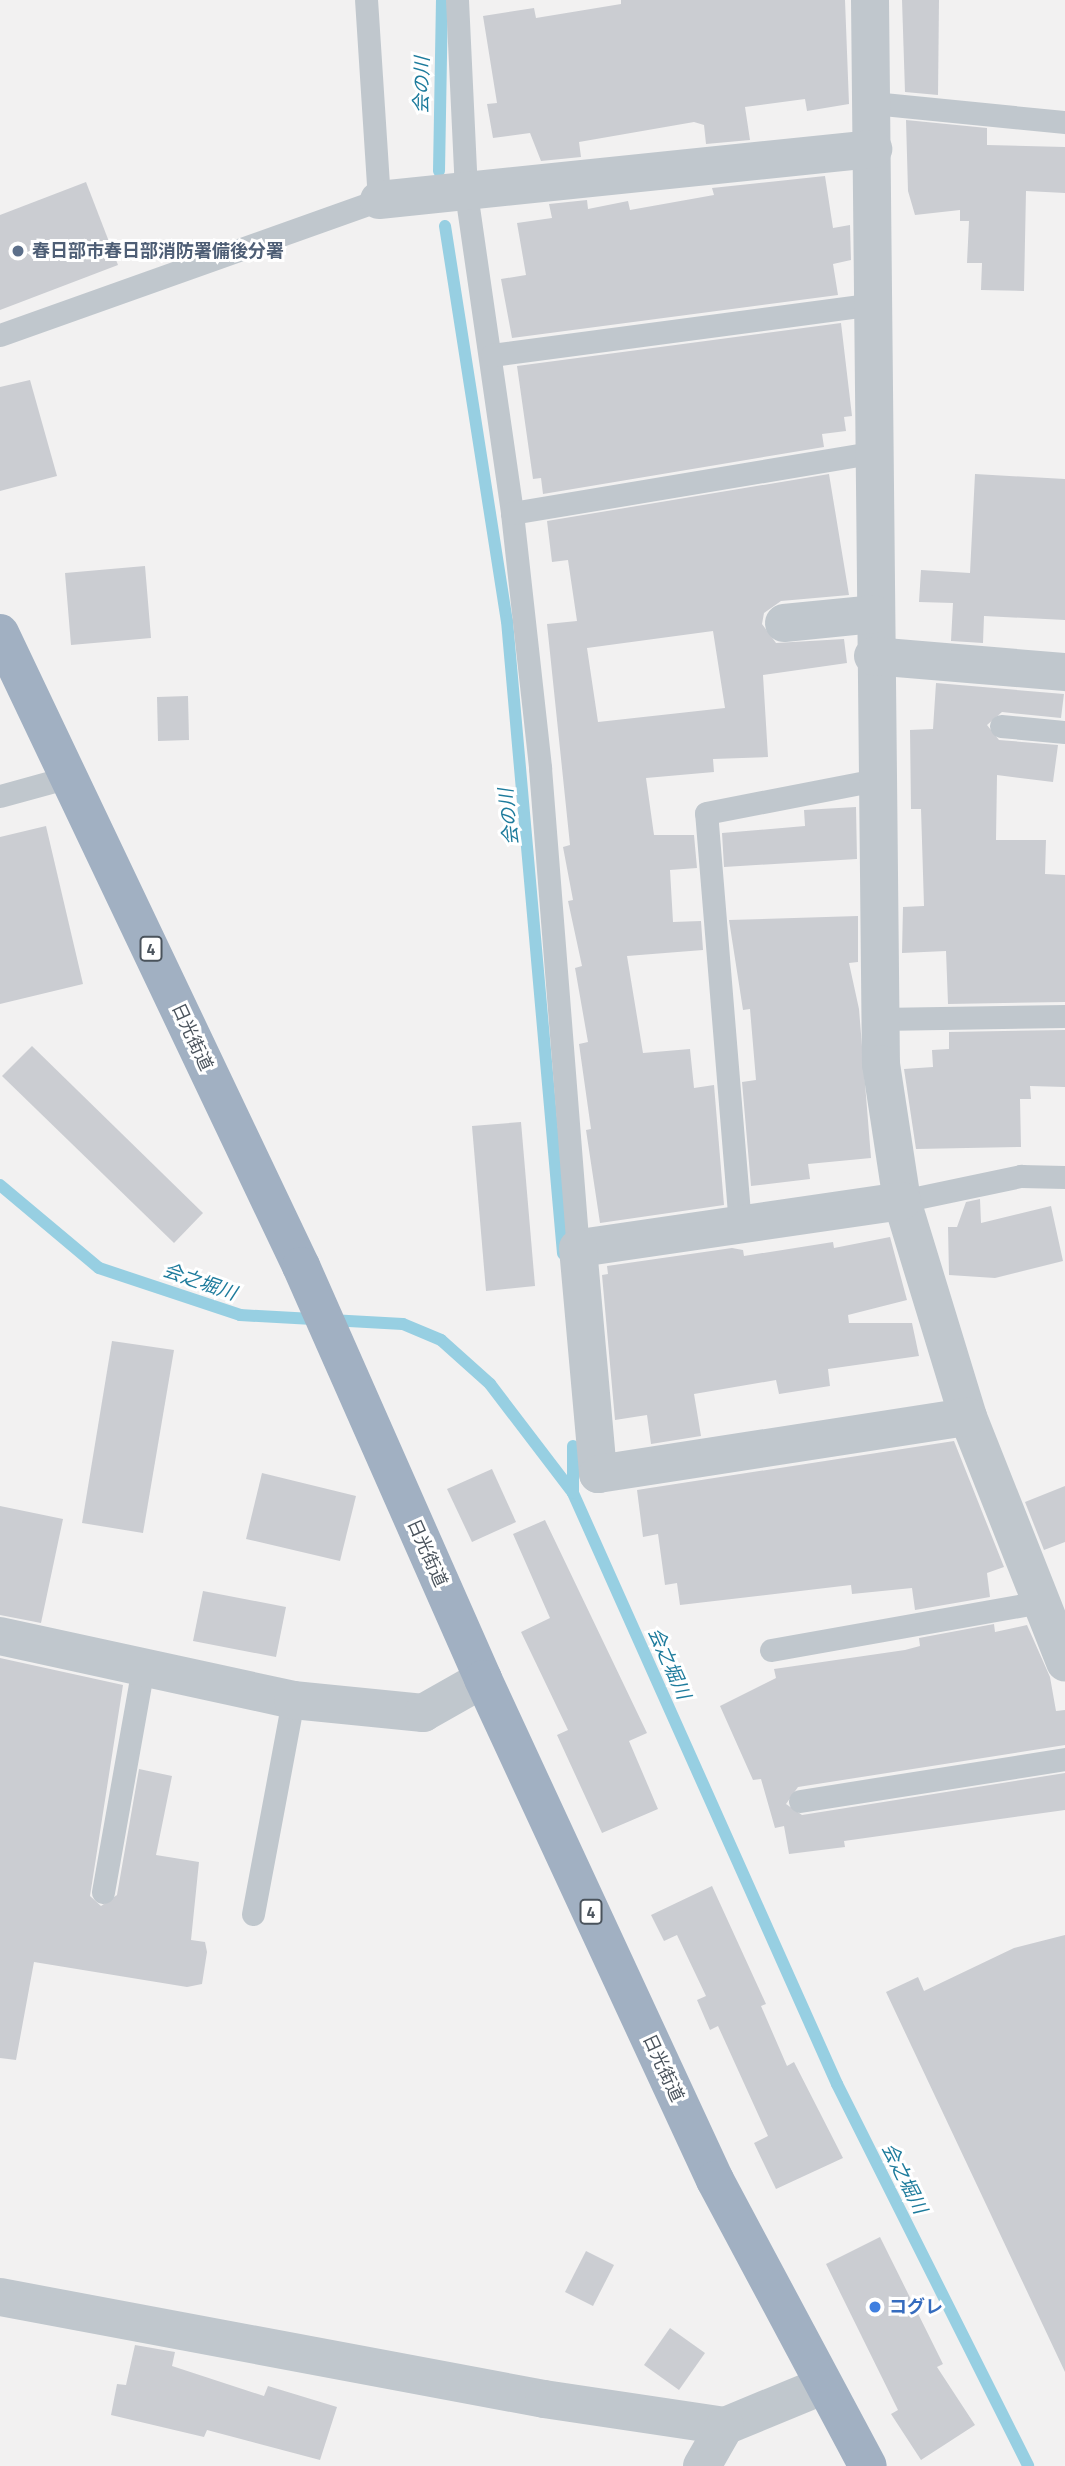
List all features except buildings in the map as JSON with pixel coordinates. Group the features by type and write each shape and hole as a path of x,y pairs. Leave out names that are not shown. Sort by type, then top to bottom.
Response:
{"highway":[{"name":"日光街道","path":"0,633 302,1266 483,1679 715,2180 822,2386 868,2466"}],"street":[{"path":"870,0 878,452 873,656 881,1065 902,1201 968,1417 1065,1662"},
{"path":"386,199 459,194 873,149"},
{"path":"784,623 874,614"},
{"path":"873,656 1065,672"},
{"path":"902,1201 578,1248 598,1474 968,1417"},
{"path":"0,1636 293,1700 423,1713 483,1679"},
{"path":"0,2297 544,2399 725,2426 822,2386"},
{"path":"702,2466 725,2426"}],"lane":[{"path":"0,335 386,199 366,0"},
{"path":"457,0 459,194 492,355 512,513 540,768 578,1248"},
{"path":"873,103 1065,122"},
{"path":"492,355 876,304"},
{"path":"512,513 878,452"},
{"path":"1000,726 1065,732"},
{"path":"0,796 69,777"},
{"path":"740,1225 706,813 876,780"},
{"path":"880,1019 1065,1016"},
{"path":"902,1201 1021,1176 1065,1177"},
{"path":"771,1650 1041,1602"},
{"path":"103,1892 143,1667"},
{"path":"253,1914 293,1700"},
{"path":"800,1801 1065,1759"}],"waterway":[{"name":"会の川","path":"439,171 442,0"},
{"name":"会の川","path":"445,226 507,621 563,1254"},
{"name":"会之堀川","path":"0,1185 99,1268 240,1315 403,1324 441,1340 490,1384 573,1493 837,2084 1028,2466"},
{"path":"573,1446 573,1493"}],"place":[{"name":"春日部市春日部消防署備後分署","path":"18,251"},
{"name":"コグレ","path":"875,2307"}]}
